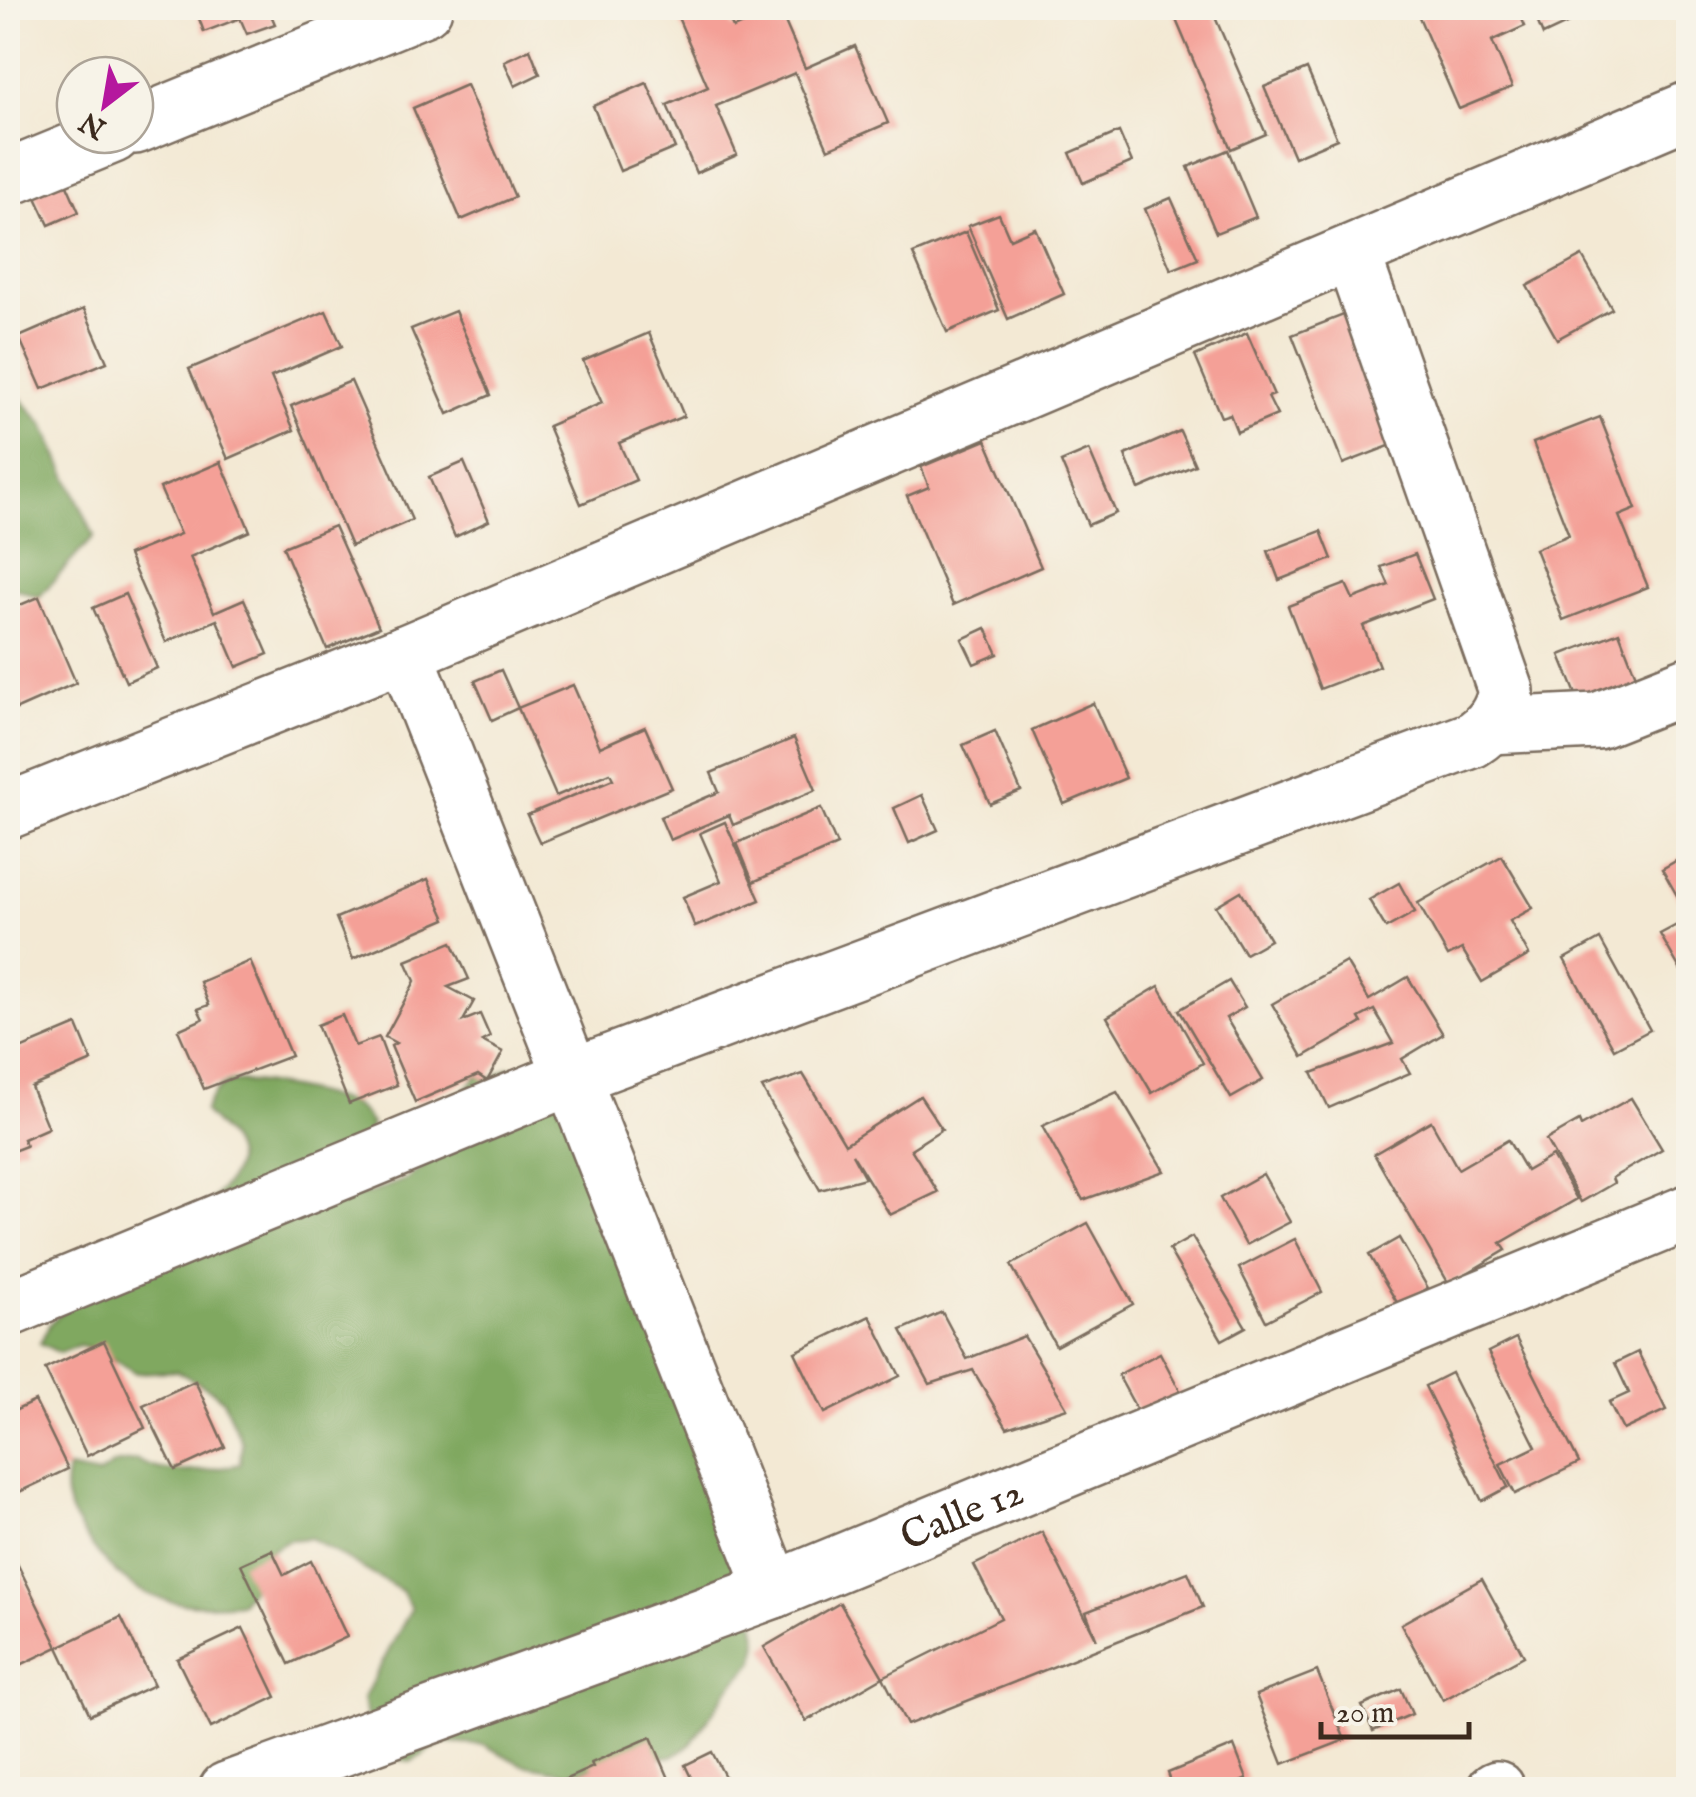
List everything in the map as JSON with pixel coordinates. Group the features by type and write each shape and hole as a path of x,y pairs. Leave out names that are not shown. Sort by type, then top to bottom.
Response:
{"street":[{"path":"155,118 424,8"},
{"path":"8,811 406,653 1688,110"},
{"path":"8,178 64,155"},
{"path":"8,1309 573,1076 1472,740 1490,726 1506,691 1352,253"},
{"path":"406,653 774,1590"},
{"path":"1490,726 1597,720 1688,685"},
{"name":"Calle 12","path":"227,1790 774,1590 1688,1212"}],"green space":[{"path":"8,395 18,396 44,425 94,536 39,597 8,586"},
{"path":"509,1068 529,1073 567,1097 713,1407 758,1641 755,1661 727,1691 691,1744 672,1756 567,1773 524,1765 484,1745 444,1743 410,1762 380,1747 371,1732 363,1699 411,1609 402,1591 310,1538 288,1540 265,1553 263,1573 240,1603 169,1601 150,1595 115,1572 70,1510 65,1487 68,1469 98,1475 114,1464 137,1460 174,1471 214,1469 240,1464 242,1443 223,1400 177,1371 136,1373 99,1350 79,1345 60,1353 40,1343 49,1325 63,1311 189,1221 229,1180 236,1163 234,1148 204,1112 223,1085 237,1082 292,1088 358,1109 371,1124 347,1194 368,1194 407,1179 423,1167 449,1110 478,1075 487,1081"}],"building":[{"path":"195,8 268,8 275,24 247,34 240,18 204,32"},
{"path":"674,8 724,8 733,28 779,8 805,68 855,46 888,123 828,149 795,73 716,106 737,155 696,173 667,105 708,87"},
{"path":"1171,8 1211,8 1266,134 1231,149"},
{"path":"1517,8 1525,26 1492,41 1512,87 1459,109 1416,10"},
{"path":"1532,8 1565,8 1571,22 1543,35"},
{"path":"530,49 540,74 515,86 504,61"},
{"path":"1307,69 1337,139 1294,157 1264,87"},
{"path":"647,83 675,148 620,171 593,106"},
{"path":"466,85 515,197 461,220 413,108"},
{"path":"1119,132 1132,162 1083,183 1070,153"},
{"path":"1228,150 1256,217 1216,233 1188,167"},
{"path":"63,176 79,212 49,225 32,189"},
{"path":"1171,198 1198,259 1171,270 1145,209"},
{"path":"999,214 1010,239 1035,228 1064,294 1008,319 968,226"},
{"path":"966,232 999,310 947,332 913,254"},
{"path":"1582,256 1612,309 1557,339 1527,286"},
{"path":"84,309 107,362 42,389 19,337"},
{"path":"326,311 342,346 271,377 294,430 228,459 189,369"},
{"path":"455,311 491,395 448,414 411,329"},
{"path":"1346,314 1397,443 1343,464 1292,335"},
{"path":"649,333 684,416 619,443 636,480 581,504 548,426 602,403 583,361"},
{"path":"1247,333 1274,395 1268,397 1277,415 1237,432 1230,414 1221,417 1195,356"},
{"path":"351,381 412,520 351,546 291,406"},
{"path":"1600,417 1636,509 1619,516 1648,587 1563,620 1535,549 1569,535 1533,443"},
{"path":"1180,431 1195,465 1139,489 1125,455"},
{"path":"986,440 1041,567 953,605 907,496 929,487 921,467"},
{"path":"1089,450 1116,513 1088,525 1061,462"},
{"path":"221,462 250,531 190,557 214,612 244,599 268,654 237,667 217,620 166,642 128,555 180,534 160,488"},
{"path":"464,462 489,521 455,537 429,477"},
{"path":"334,526 379,627 327,649 283,547"},
{"path":"1321,531 1332,559 1279,580 1268,551"},
{"path":"1415,554 1433,599 1363,626 1379,666 1320,689 1288,606 1346,584 1353,599 1389,585 1381,567"},
{"path":"125,594 157,668 126,682 93,608"},
{"path":"39,597 76,683 17,709 8,687 8,610"},
{"path":"986,628 998,654 974,664 962,639"},
{"path":"1619,632 1642,691 1584,714 1560,655"},
{"path":"501,670 518,708 492,720 475,681"},
{"path":"573,685 600,747 645,727 672,788 540,843 527,815 613,779 610,773 556,796 518,708"},
{"path":"1093,703 1126,778 1064,804 1032,730"},
{"path":"995,731 1021,791 990,804 963,745"},
{"path":"794,738 816,790 733,825 729,815 670,840 660,817 719,792 711,773"},
{"path":"922,795 938,830 909,843 894,808"},
{"path":"821,808 837,845 753,882 737,843"},
{"path":"725,822 760,900 695,927 683,897 721,881 700,833"},
{"path":"1688,854 1688,915 1662,869"},
{"path":"1502,856 1533,908 1510,921 1529,955 1482,982 1462,949 1448,956 1418,903"},
{"path":"428,879 446,919 353,959 336,918"},
{"path":"1399,883 1415,912 1386,928 1369,900"},
{"path":"1241,891 1270,940 1245,954 1216,906"},
{"path":"1688,919 1688,983 1660,934"},
{"path":"1600,939 1650,1030 1614,1049 1564,959"},
{"path":"452,942 469,979 448,987 474,1001 463,1021 480,1014 490,1037 482,1041 503,1052 487,1081 478,1075 415,1102 391,1046 396,1043 385,1037 415,981 406,961"},
{"path":"250,961 291,1056 204,1089 178,1030 203,1019 198,1009 209,1005 200,982"},
{"path":"1346,962 1369,1000 1408,977 1443,1034 1402,1059 1410,1073 1329,1108 1312,1073 1393,1043 1374,1010 1359,1018 1362,1023 1303,1057 1272,1004"},
{"path":"1229,981 1245,1007 1226,1018 1263,1080 1231,1098 1179,1010"},
{"path":"1159,986 1203,1063 1152,1093 1107,1017"},
{"path":"342,1015 355,1046 379,1037 397,1085 349,1104 317,1025"},
{"path":"77,1025 92,1061 31,1087 48,1128 23,1139 26,1146 8,1153 8,1054"},
{"path":"803,1074 845,1144 920,1096 942,1129 911,1149 938,1192 890,1215 852,1154 865,1178 820,1190 762,1088"},
{"path":"1117,1092 1164,1171 1083,1200 1042,1126"},
{"path":"1631,1098 1662,1149 1612,1178 1614,1183 1581,1202 1546,1140"},
{"path":"1431,1121 1458,1169 1508,1140 1526,1171 1552,1156 1577,1199 1501,1243 1506,1250 1449,1284 1374,1154"},
{"path":"1263,1174 1290,1222 1246,1245 1220,1198"},
{"path":"1088,1223 1133,1304 1056,1346 1011,1265"},
{"path":"1192,1237 1246,1327 1222,1340 1169,1250"},
{"path":"1399,1238 1428,1288 1399,1306 1369,1255"},
{"path":"1295,1239 1322,1292 1266,1321 1239,1268"},
{"path":"942,1312 967,1359 1024,1336 1067,1408 1007,1428 973,1370 930,1384 901,1330"},
{"path":"870,1316 900,1376 825,1413 795,1352"},
{"path":"1516,1338 1579,1463 1515,1494 1500,1464 1536,1447 1488,1352"},
{"path":"104,1341 145,1428 87,1456 45,1369"},
{"path":"1638,1352 1666,1410 1623,1430 1609,1402 1629,1393 1615,1363"},
{"path":"1160,1353 1187,1404 1142,1419 1118,1375"},
{"path":"1451,1373 1508,1487 1482,1501 1425,1386"},
{"path":"195,1381 225,1447 175,1470 143,1405"},
{"path":"35,1401 68,1469 15,1494 8,1477 8,1414"},
{"path":"1042,1532 1097,1640 1086,1612 1188,1572 1203,1607 907,1725 883,1677 1001,1618 974,1565"},
{"path":"272,1550 284,1575 311,1561 347,1637 289,1664 241,1564"},
{"path":"15,1559 58,1647 8,1671 8,1563"},
{"path":"1482,1579 1524,1656 1443,1700 1401,1624"},
{"path":"840,1603 883,1677 806,1721 764,1647"},
{"path":"121,1617 154,1685 90,1715 58,1647"},
{"path":"243,1628 276,1697 211,1728 177,1659"},
{"path":"1317,1671 1345,1740 1283,1764 1256,1695"},
{"path":"1401,1689 1412,1714 1373,1731 1362,1706"},
{"path":"651,1737 674,1790 566,1790 562,1781 593,1767 591,1763"},
{"path":"1234,1746 1247,1779 1223,1790 1174,1790 1168,1773"},
{"path":"712,1752 732,1790 697,1790 685,1765"}]}
